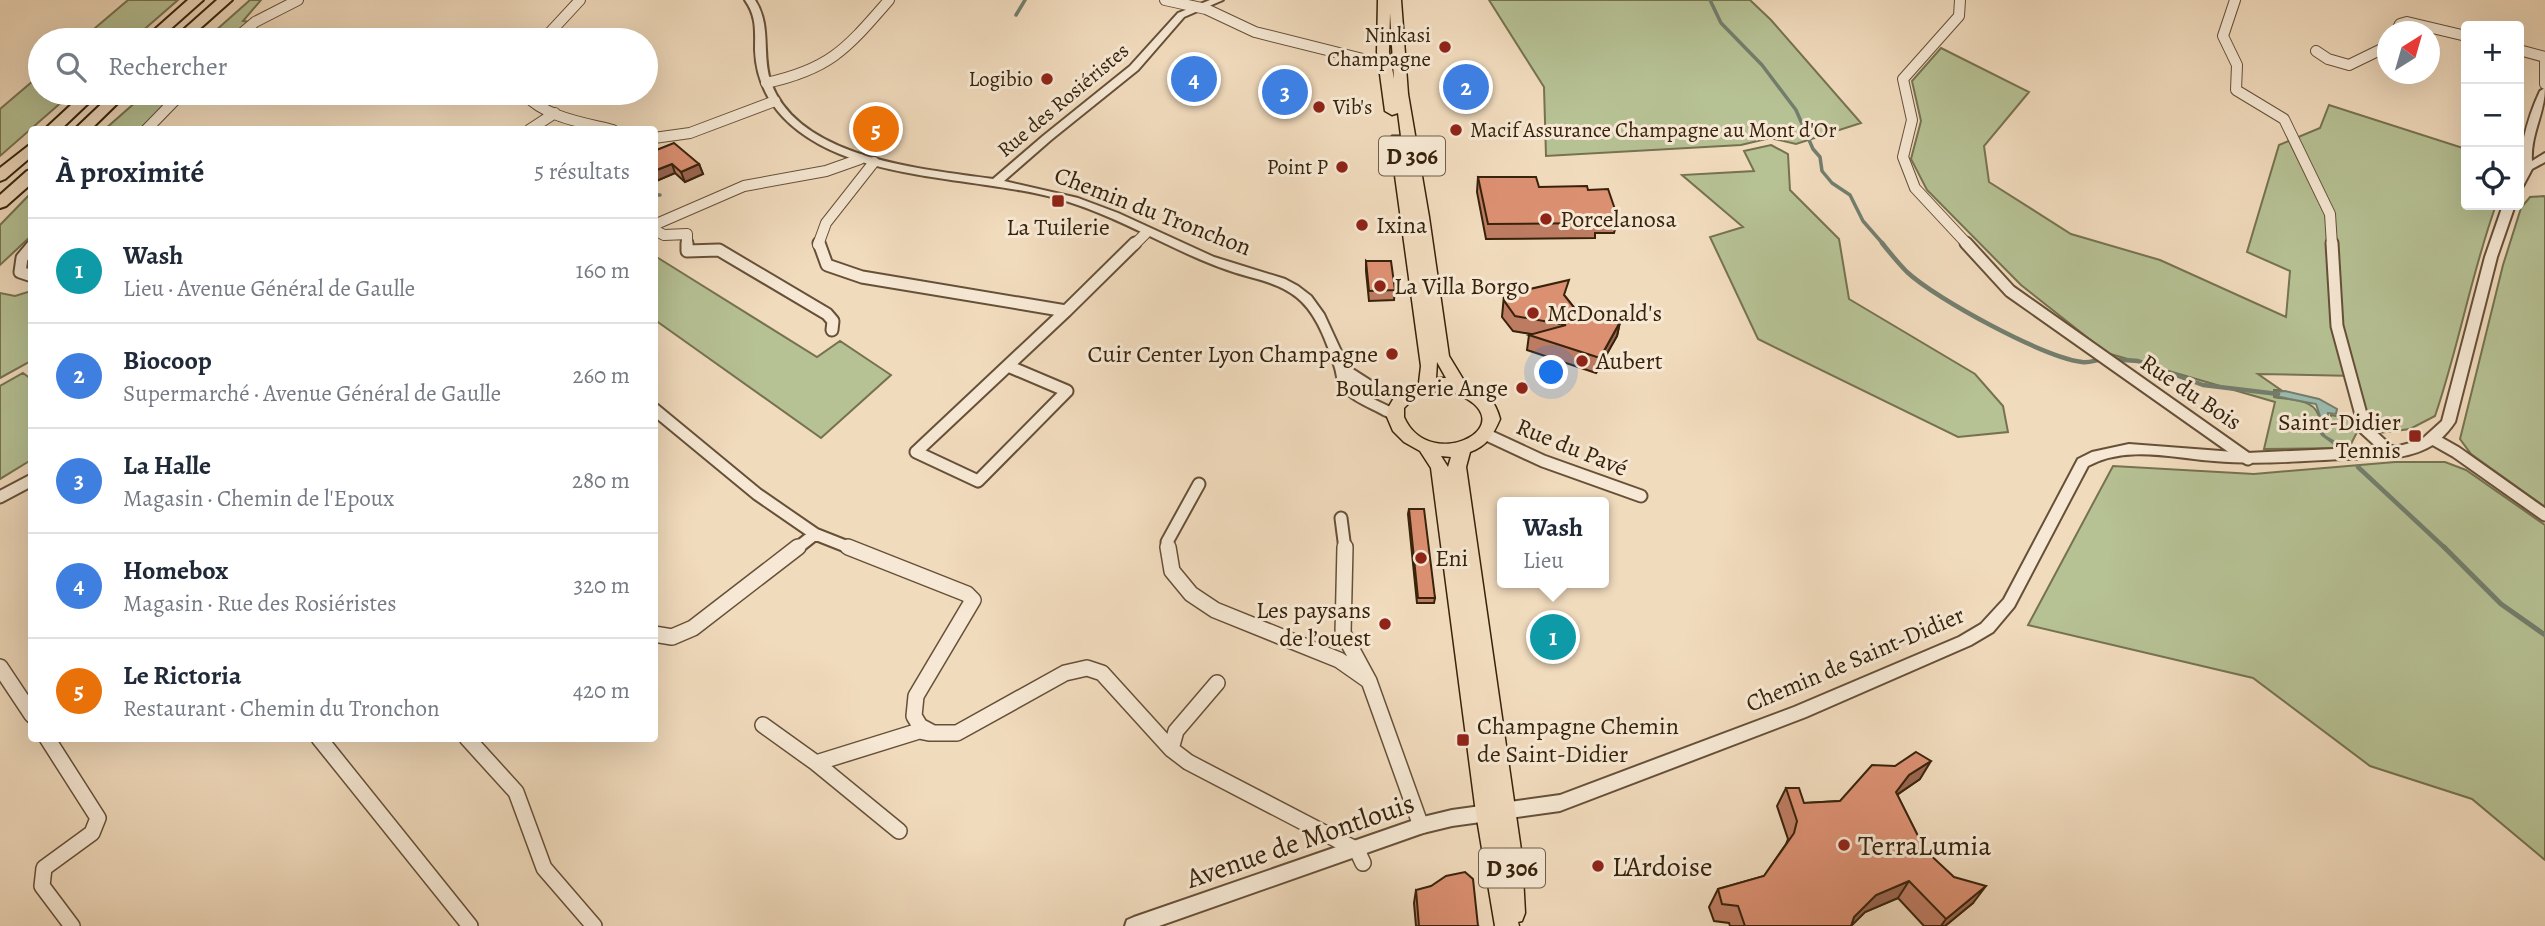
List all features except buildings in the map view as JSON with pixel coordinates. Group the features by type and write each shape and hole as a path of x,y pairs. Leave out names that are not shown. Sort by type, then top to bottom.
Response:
{"highway":[{"path":"163,28 190,0"},
{"path":"163,28 197,0"},
{"path":"193,28 226,0"},
{"path":"55,126 79,105"},
{"path":"85,126 108,105"},
{"path":"0,176 28,151"},
{"path":"0,203 28,178"}],"main road":[{"name":"D 306","path":"1384,0 1429,366 1427,384"},
{"name":"D 306","path":"1395,0 1391,64 1441,356 1458,385"},
{"path":"1426,446 1462,448 1472,445 1487,435 1492,417 1489,408 1477,394 1458,385 1427,384 1404,395 1395,415 1404,433 1426,446 1440,468 1492,784"},
{"path":"1462,448 1457,467 1495,811"},
{"name":"D 306","path":"1495,811 1494,858 1507,926"},
{"name":"D 306","path":"1495,811 1511,857 1515,926"}],"street":[{"path":"248,28 298,0"},
{"path":"554,28 580,0"},
{"name":"Chemin du Tronchon","path":"750,0 761,14 761,61 766,83 775,101 794,122 812,135 860,159 997,182 1078,201 1214,262 1280,282 1299,291 1315,305 1343,369 1346,386 1362,399 1395,415"},
{"path":"766,83 802,75 829,64 844,52 889,0"},
{"path":"1165,0 1197,8 1255,32 1391,64"},
{"name":"Rue des Rosiéristes","path":"997,182 1046,138 1134,68 1171,22 1218,0"},
{"name":"Rue du Bois","path":"1960,0 1959,16 1903,79 1912,120 1903,157 1914,188 2010,291 2248,459"},
{"path":"2235,0 2223,36 2237,65 2236,90 2284,119 2330,214 2337,326 2365,429 2389,452"},
{"path":"2440,30 2461,35"},
{"path":"2316,51 2328,60 2349,65 2377,51"},
{"path":"2524,51 2545,57 2545,84"},
{"path":"2524,173 2532,125 2545,92"},
{"path":"658,137 690,133 775,101"},
{"path":"150,126 170,105"},
{"path":"538,105 599,126"},
{"path":"535,126 555,113"},
{"path":"2527,167 2538,163 2545,156"},
{"path":"658,223 744,186 814,173 860,159"},
{"path":"874,162 826,223 818,245 827,265 862,277 1066,310"},
{"path":"2507,210 2491,257 2448,422 2433,439 2456,452 2545,515"},
{"path":"658,232 687,234 687,251 719,250 827,314 833,321 832,330"},
{"path":"1008,366 1067,391 978,481 916,452 1146,233"},
{"path":"28,251 22,258 20,272 28,275"},
{"path":"1343,369 1366,387 1404,395"},
{"path":"658,412 757,494 815,534 967,594 973,600 916,696 914,716 920,726 933,733"},
{"name":"Rue du Pavé","path":"1487,435 1543,461 1642,496"},
{"name":"Chemin de Saint-Didier","path":"1495,811 1560,803 1913,665 1987,628 2010,603 2083,463 2097,453 2138,450 2248,459 2389,452 2415,448 2433,439"},
{"path":"0,497 28,482"},
{"path":"1199,484 1167,542 1172,571 1191,594 1226,614 1339,660 1369,681"},
{"path":"1341,518 1345,545 1343,633 1369,681 1421,826"},
{"path":"658,636 663,638 679,636 699,624 815,534"},
{"path":"0,667 28,709"},
{"path":"816,763 919,731 957,733 1065,673 1087,668 1102,673 1171,749 1188,762 1360,856"},
{"path":"1171,749 1176,731 1217,683"},
{"path":"763,725 816,763 899,831"},
{"path":"50,742 99,818 92,833 44,868 42,886 72,926"},
{"path":"322,742 470,926"},
{"path":"471,742 516,792 544,867 594,926"},
{"name":"Avenue de Montlouis","path":"1134,926 1360,856 1421,826 1495,811"}],"green space":[{"path":"128,0 178,0 146,28 95,28"},
{"path":"250,0 261,0 243,21 251,22 245,28 218,28"},
{"path":"1489,0 1750,0 1771,20 1861,123 1796,144 1770,138 1741,145 1546,156 1544,87"},
{"path":"1941,48 2029,92 1984,146 1989,182 2071,234 2160,260 2286,317 2290,271 2247,252 2279,145 2320,128 2329,105 2461,147 2461,210 2494,210 2435,416 2410,429 2379,433 2369,422 2356,376 2258,374 2281,390 2274,390 2274,397 2309,404 2318,414 2320,421 2329,425 2331,415 2357,420 2358,430 2349,448 2264,449 2275,402 2107,353 2021,285 1927,190 1911,159 1921,121 1912,81"},
{"path":"28,85 28,105 58,105 34,126 28,126 28,132 0,156 0,109"},
{"path":"132,105 168,105 146,126 109,126"},
{"path":"1771,145 1788,154 1790,190 1839,239 1849,299 1975,374 2003,406 2008,432 1958,437 1758,339 1710,237 1743,227 1682,175 1754,171 1744,151"},
{"path":"28,196 28,239 0,265 0,225"},
{"path":"2530,197 2545,198 2545,507 2471,454 2460,439 2503,265 2520,210 2524,210 2524,204"},
{"path":"658,258 817,357 840,341 891,375 821,438 658,322"},
{"path":"28,292 28,363 0,378 0,293 15,296"},
{"path":"23,373 28,377 28,462 0,479 0,386"},
{"path":"2395,462 2445,462 2466,470 2545,525 2545,860 2472,799 2370,766 2253,678 2028,625 2113,466 2254,474"}],"shaded area":[{"path":"2285,391 2319,399 2337,409 2336,414 2328,413 2327,424 2318,426 2325,436 2342,446 2338,447 2322,435 2316,425 2322,422 2316,404 2275,396 2275,392"}],"waterway":[{"path":"1016,15 1025,0"},
{"path":"1710,0 1721,23 1762,65 1796,110 1813,149 1820,157 1822,171 1832,183 1850,195 1863,221 1884,245"},
{"path":"1882,243 1904,269 1921,283 1965,311 2042,350 2084,362 2098,360"},
{"path":"2110,359 2138,361 2203,385 2278,394"},
{"path":"2358,467 2446,549"},
{"path":"2446,549 2501,604 2545,635"}],"place":[{"name":"Ninkasi Champagne","path":"1445,47"},
{"name":"Logibio","path":"1047,79"},
{"name":"Homebox","path":"1194,79"},
{"name":"Biocoop","path":"1466,87"},
{"name":"La Halle","path":"1285,92"},
{"name":"Vib's","path":"1319,107"},
{"name":"Le Rictoria","path":"876,129"},
{"name":"Macif Assurance Champagne au Mont d'Or","path":"1456,130"},
{"name":"Point P","path":"1342,167"},
{"name":"La Tuilerie","path":"1058,201"},
{"name":"Porcelanosa","path":"1546,219"},
{"name":"Ixina","path":"1362,225"},
{"name":"La Villa Borgo","path":"1380,286"},
{"name":"McDonald's","path":"1533,313"},
{"name":"Cuir Center Lyon Champagne","path":"1392,354"},
{"name":"Aubert","path":"1582,361"},
{"name":"Boulangerie Ange","path":"1522,388"},
{"name":"Saint-Didier Tennis","path":"2415,436"},
{"name":"Eni","path":"1421,558"},
{"name":"Les paysans de l’ouest","path":"1385,624"},
{"name":"Wash","path":"1553,637"},
{"name":"Champagne Chemin de Saint-Didier","path":"1463,740"},
{"name":"TerraLumia","path":"1844,845"},
{"name":"L'Ardoise","path":"1598,866"}]}
